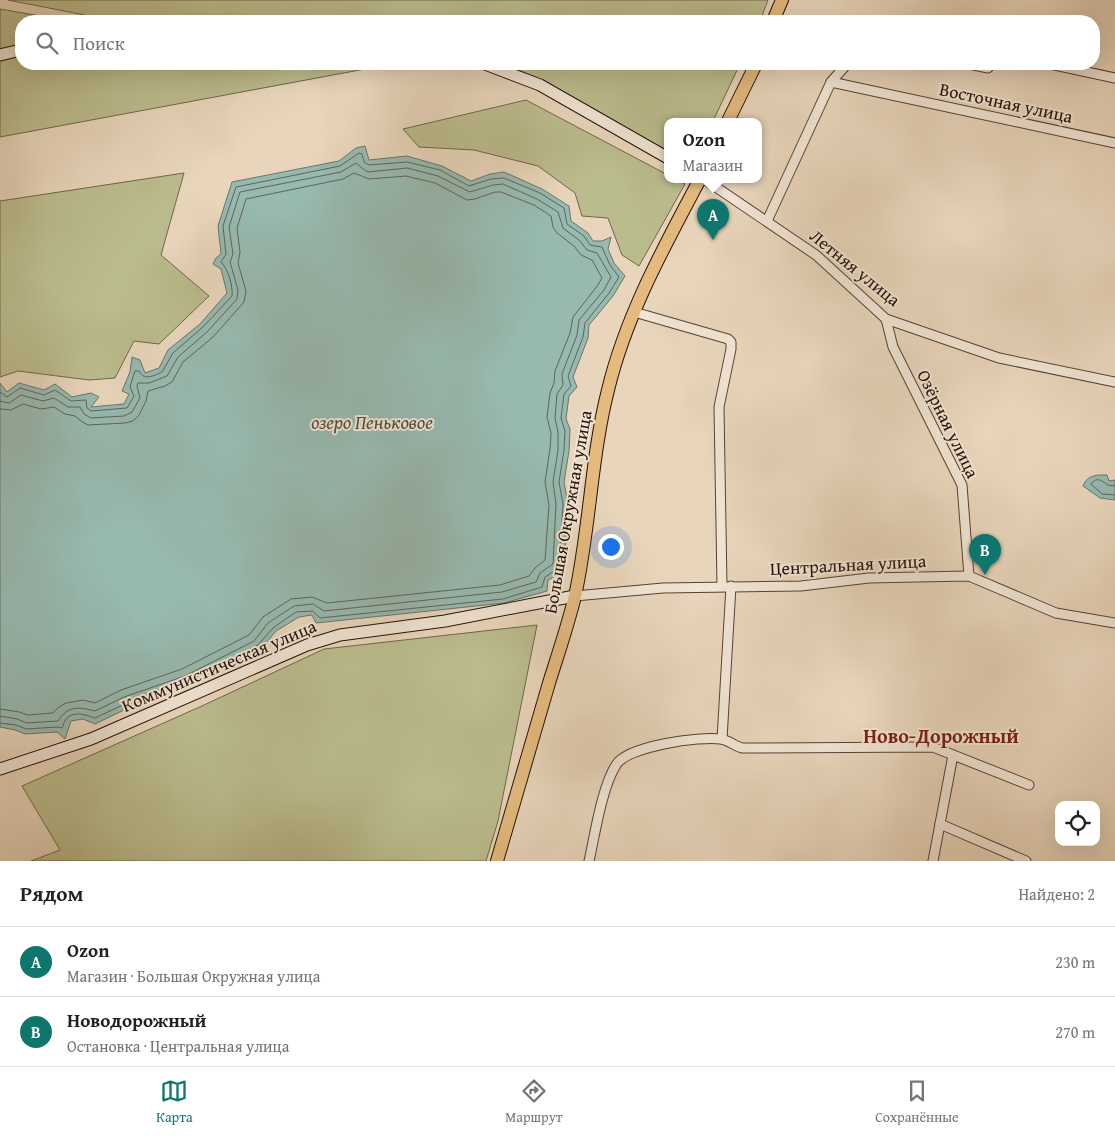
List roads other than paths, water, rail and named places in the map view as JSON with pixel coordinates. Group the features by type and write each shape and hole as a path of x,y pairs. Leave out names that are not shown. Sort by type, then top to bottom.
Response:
{"main road":[{"path":"776,15 782,0"},
{"path":"729,118 753,70"},
{"name":"Большая Окружная улица","path":"497,861 575,596 597,446 607,391 619,350 658,260 698,183"}],"street":[{"path":"0,55 15,51"},
{"path":"501,70 540,85 664,156"},
{"path":"767,222 831,82 842,70"},
{"path":"1078,70 1115,78"},
{"name":"Восточная улица","path":"831,82 1115,143"},
{"name":"Летняя улица","path":"710,183 816,255 886,319 999,358 1115,382"},
{"path":"634,312 728,339 731,342 719,407 727,586 722,739"},
{"name":"Озёрная улица","path":"886,319 892,346 962,485 969,576"},
{"name":"Центральная улица","path":"575,596 663,588 801,586 869,578 969,576 1056,613 1115,623"},
{"name":"Коммунистическая улица","path":"0,770 92,739 307,644 340,635 445,621 575,596"},
{"path":"589,861 607,784 616,763 633,752 656,745 722,739 742,748 933,747 1029,784"},
{"path":"933,861 953,755"},
{"path":"940,824 1026,861"}],"water":[{"name":"озеро Пеньковое","path":"365,146 369,160 407,156 442,166 471,181 490,174 504,172 542,189 569,206 571,221 588,233 593,241 602,241 611,237 608,249 614,263 625,276 613,296 589,325 588,338 573,377 577,387 569,396 566,419 570,429 569,451 564,482 568,504 564,573 548,580 547,591 504,603 316,623 312,615 299,617 276,631 261,649 189,686 128,708 95,724 83,719 71,721 65,739 57,732 25,734 0,727 0,383 7,392 19,383 44,390 55,384 72,397 91,393 99,397 91,407 124,404 129,394 122,391 130,372 132,357 140,360 145,373 159,368 168,350 200,324 227,293 221,269 213,264 221,254 218,226 232,182 339,161 356,148"},
{"path":"1107,475 1109,481 1115,480 1115,500 1100,498 1083,486 1089,478"}],"place":[{"name":"Ozon","path":"713,240"},
{"name":"Новодорожный","path":"985,575"}],"district":[{"name":"Ново-Дорожный","path":"941,736"}]}
